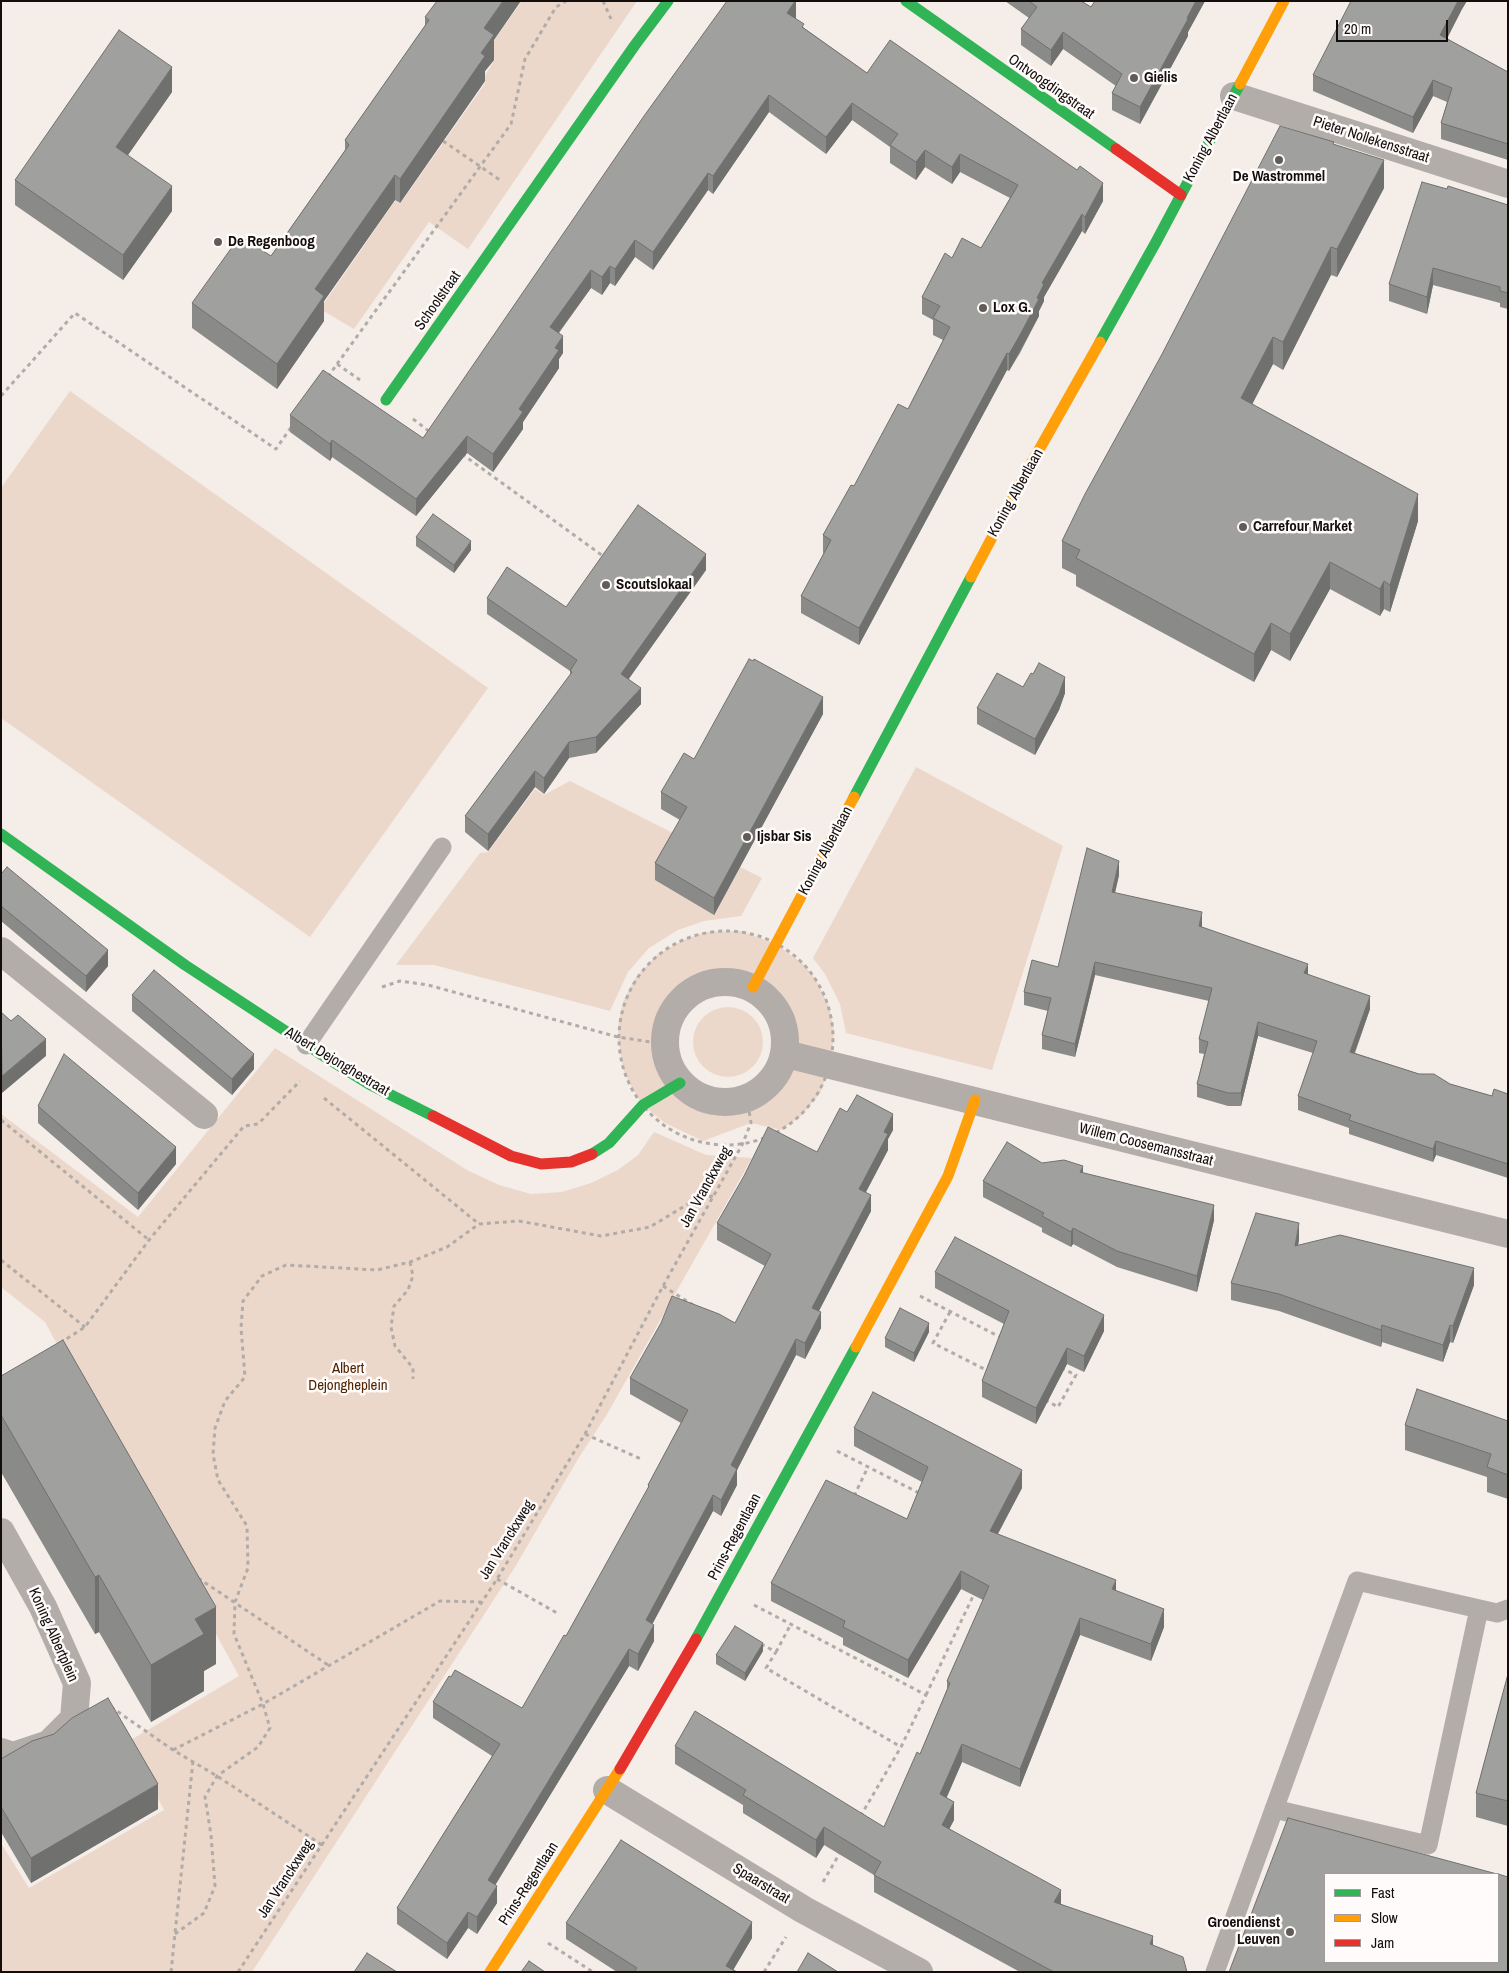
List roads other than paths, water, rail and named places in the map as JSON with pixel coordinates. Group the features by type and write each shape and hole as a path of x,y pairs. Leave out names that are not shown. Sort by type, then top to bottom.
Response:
{"street":[{"name":"Schoolstraat","path":"386,400 668,1"},
{"name":"Ontvoogdingstraat","path":"906,1 1181,195"},
{"name":"Koning Albertlaan","path":"753,987 1022,482 1181,195 1284,1"},
{"name":"Pieter Nollekensstraat","path":"1234,96 1508,184"},
{"name":"Albert Dejonghestraat","path":"4,841 185,966 369,1084 518,1159 542,1164 571,1162 597,1152 619,1134 643,1105 680,1083"},
{"path":"1,951 204,1115"},
{"path":"727,981 753,987 772,1001 784,1025 786,1054 778,1074 762,1092 747,1098 718,1102 697,1096 680,1083 668,1063 664,1044 670,1018 685,996 706,984 727,981"},
{"name":"Willem Coosemansstraat","path":"786,1054 975,1100 1268,1176 1508,1234"},
{"name":"Prins-Regentlaan","path":"490,1972 607,1790 724,1589 948,1176 975,1100"},
{"name":"Koning Albertplein","path":"1,1532 42,1607 77,1683 74,1718 49,1744 13,1756 1,1752"},
{"name":"Spaarstraat","path":"607,1790 804,1910 919,1972"}],"lane":[{"path":"306,1045 442,847"},
{"path":"1215,1972 1357,1581 1497,1613 1508,1609"},
{"path":"1274,1809 1428,1845 1479,1609"}],"place":[{"name":"Gielis","path":"1134,78"},
{"name":"De Wastrommel","path":"1279,160"},
{"name":"De Regenboog","path":"218,242"},
{"name":"Lox G.","path":"983,308"},
{"name":"Carrefour Market","path":"1243,527"},
{"name":"Scoutslokaal","path":"606,585"},
{"name":"Ijsbar Sis","path":"747,837"},
{"name":"Groendienst Leuven","path":"1290,1932"}],"park label":[{"name":"Albert Dejongheplein","path":"348,1378"}]}
